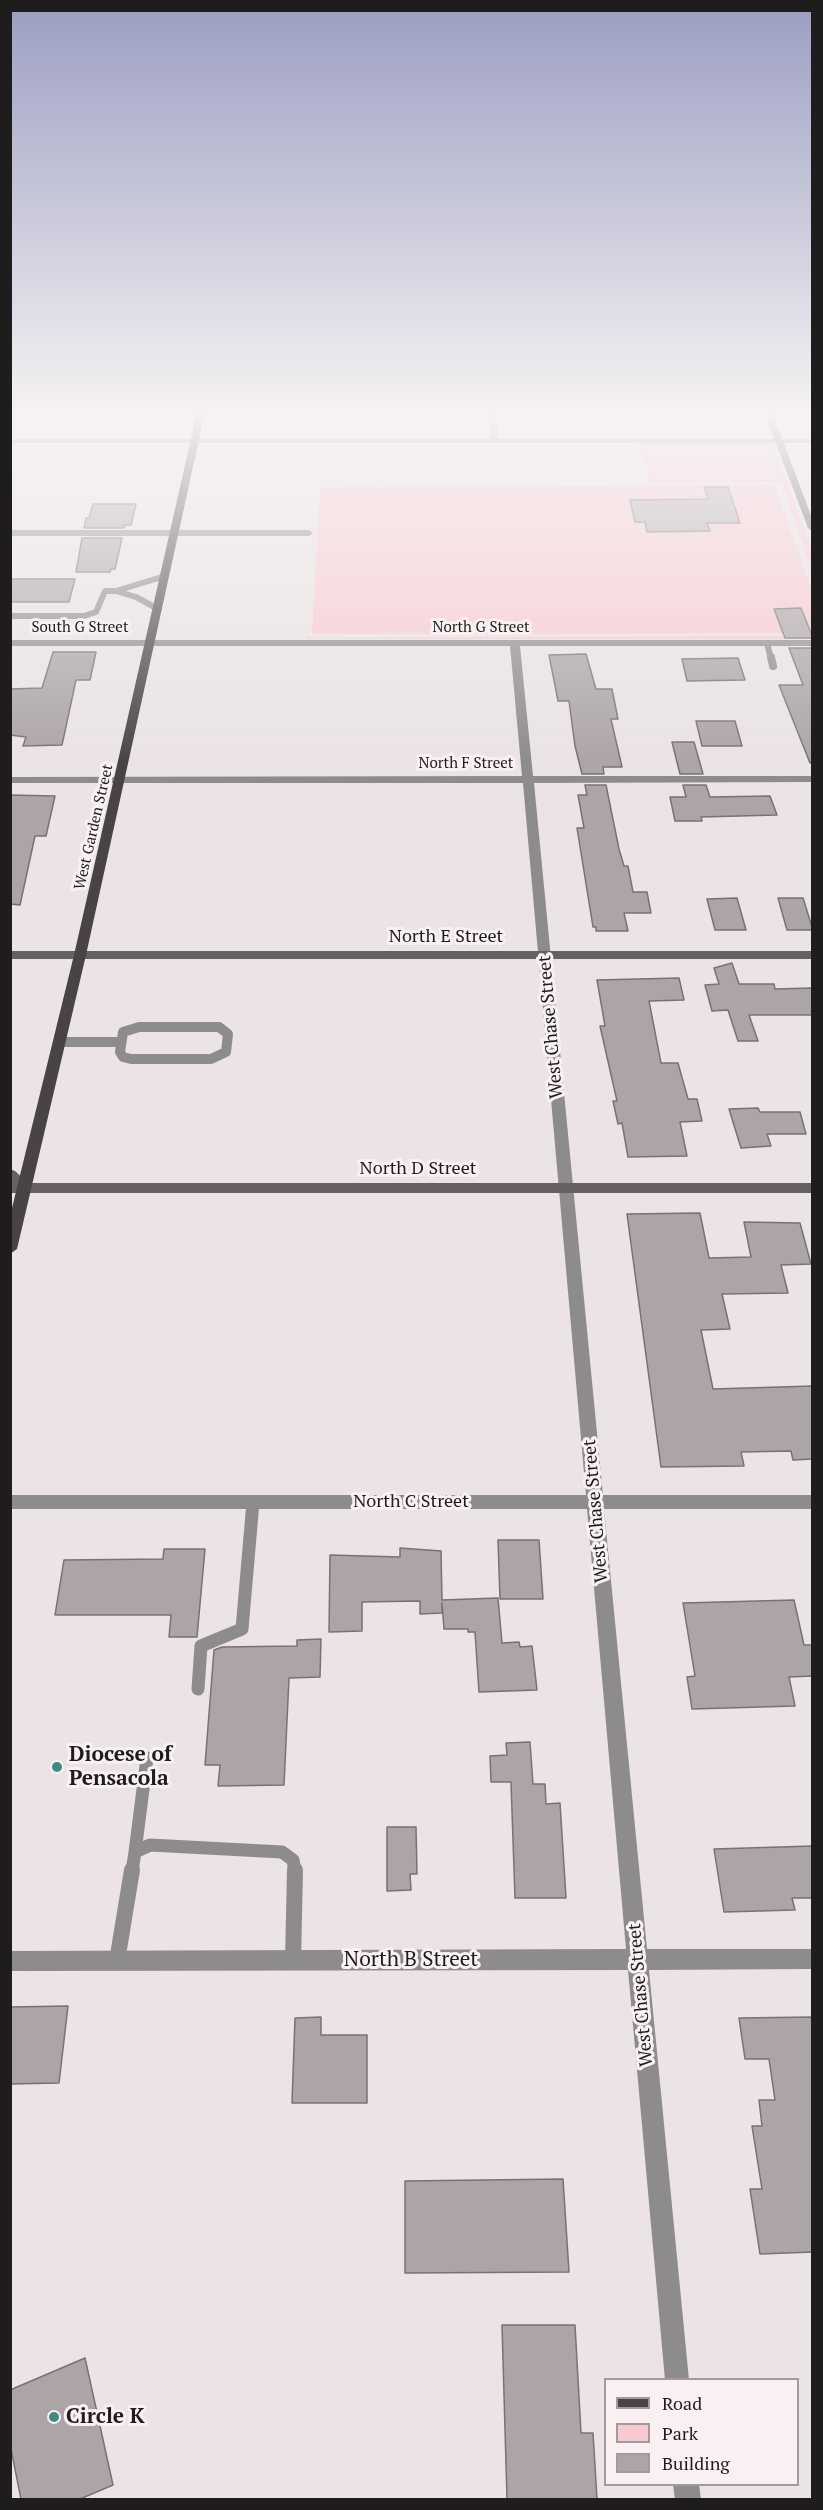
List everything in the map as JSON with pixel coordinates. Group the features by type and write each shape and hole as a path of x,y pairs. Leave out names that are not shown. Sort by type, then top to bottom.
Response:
{"main road":[{"name":"West Garden Street","path":"10,1249 17,1188 59,1042 80,955 176,529"}],"street":[{"path":"10,533 309,533"},
{"name":"South G Street","path":"10,643 150,643"},
{"name":"North G Street","path":"150,643 813,643"},
{"name":"West Chase Street","path":"515,643 676,2378"},
{"name":"North F Street","path":"10,780 813,779"},
{"name":"North E Street","path":"10,955 813,955"},
{"path":"10,1174 17,1188"},
{"name":"North D Street","path":"17,1188 813,1188"},
{"name":"North C Street","path":"10,1502 813,1502"},
{"name":"North B Street","path":"10,1961 813,1959"}],"lane":[{"path":"116,591 165,576"},
{"path":"10,616 84,616 96,612 105,591 116,591 136,597 158,609"},
{"path":"767,643 773,666"},
{"path":"140,1027 219,1027 228,1034 225,1052 219,1058 211,1059 131,1059 120,1052 121,1042 123,1032 140,1027"},
{"path":"59,1042 121,1042"},
{"path":"198,1689 201,1646 242,1629 253,1502"},
{"path":"117,1961 135,1852 147,1758"},
{"path":"135,1852 150,1845 282,1852 293,1860 296,1876 293,1960"}],"green space":[{"path":"318,529 790,529 812,591 812,633 312,634"},
{"path":"797,529 805,529 812,549 812,570"},
{"path":"307,636 312,638 812,636 812,639 307,639"}],"building":[{"path":"646,529 709,529 710,531 647,532"},
{"path":"82,538 122,538 115,569 111,569 110,572 76,572"},
{"path":"10,579 75,579 69,602 10,602"},
{"path":"801,608 813,638 785,638 774,609"},
{"path":"789,648 813,648 813,762 810,763 779,685 803,685"},
{"path":"53,652 96,652 90,680 76,680 62,745 23,746 26,737 10,735 10,689 42,688"},
{"path":"586,654 596,689 612,689 618,719 611,719 622,767 603,767 604,774 582,774 575,746 569,701 558,701 549,655"},
{"path":"738,658 745,680 687,681 682,659"},
{"path":"696,721 735,721 742,746 702,746"},
{"path":"672,742 694,742 703,774 680,774"},
{"path":"585,785 606,785 619,849 624,866 628,866 633,892 647,892 651,913 624,913 628,931 596,931 596,927 593,927 577,828 584,828 578,795 587,795"},
{"path":"683,785 706,785 710,797 770,796 777,815 701,817 702,821 675,821 670,797 686,797"},
{"path":"10,795 55,796 46,836 35,836 20,905 10,904"},
{"path":"737,898 746,930 715,930 707,899"},
{"path":"778,898 803,898 813,930 787,930"},
{"path":"732,963 739,984 774,984 775,989 813,988 813,1015 749,1015 758,1041 738,1041 728,1010 712,1011 705,985 719,984 714,968"},
{"path":"679,978 684,1000 649,1001 661,1063 678,1063 688,1099 697,1099 702,1121 680,1122 687,1156 628,1157 622,1123 618,1124 613,1101 617,1101 600,1026 605,1026 597,980"},
{"path":"758,1108 760,1112 800,1112 806,1134 767,1134 771,1146 741,1148 729,1109"},
{"path":"700,1213 709,1258 751,1257 744,1222 800,1223 811,1264 781,1265 788,1293 722,1294 730,1329 701,1330 713,1389 813,1386 813,1459 793,1460 791,1451 741,1452 744,1466 661,1467 627,1214"},
{"path":"498,1540 539,1540 543,1599 500,1599"},
{"path":"400,1548 441,1551 442,1600 498,1598 502,1643 519,1642 520,1647 532,1646 537,1690 479,1692 475,1632 468,1632 468,1629 444,1629 442,1603 442,1613 420,1614 420,1601 362,1602 362,1631 329,1632 330,1555 400,1557"},
{"path":"164,1549 205,1549 197,1637 169,1637 171,1615 55,1615 64,1560 163,1559"},
{"path":"794,1600 804,1645 813,1645 813,1676 789,1677 795,1706 692,1709 687,1677 695,1676 683,1603"},
{"path":"321,1639 320,1677 289,1678 284,1785 218,1786 220,1765 205,1765 214,1650 222,1647 297,1646 297,1640"},
{"path":"530,1742 533,1784 545,1784 546,1804 560,1803 566,1898 515,1898 511,1782 491,1782 490,1756 507,1755 506,1743"},
{"path":"387,1827 416,1827 417,1874 410,1874 411,1890 387,1891"},
{"path":"813,1846 813,1898 792,1898 795,1910 724,1912 714,1849"},
{"path":"68,2006 59,2083 10,2084 10,2007"},
{"path":"321,2017 321,2035 367,2035 367,2103 292,2103 295,2018"},
{"path":"813,2017 813,2252 760,2254 750,2189 762,2189 752,2126 762,2126 759,2100 775,2100 769,2059 745,2059 739,2018"},
{"path":"563,2179 569,2272 405,2273 405,2181"},
{"path":"502,2325 575,2325 581,2433 593,2433 597,2499 507,2499"},
{"name":"Circle K","path":"85,2358 113,2485 80,2499 21,2499 10,2444 10,2390"}],"place":[{"name":"Diocese of Pensacola","path":"57,1767"},
{"name":"Circle K","path":"54,2417"}]}
